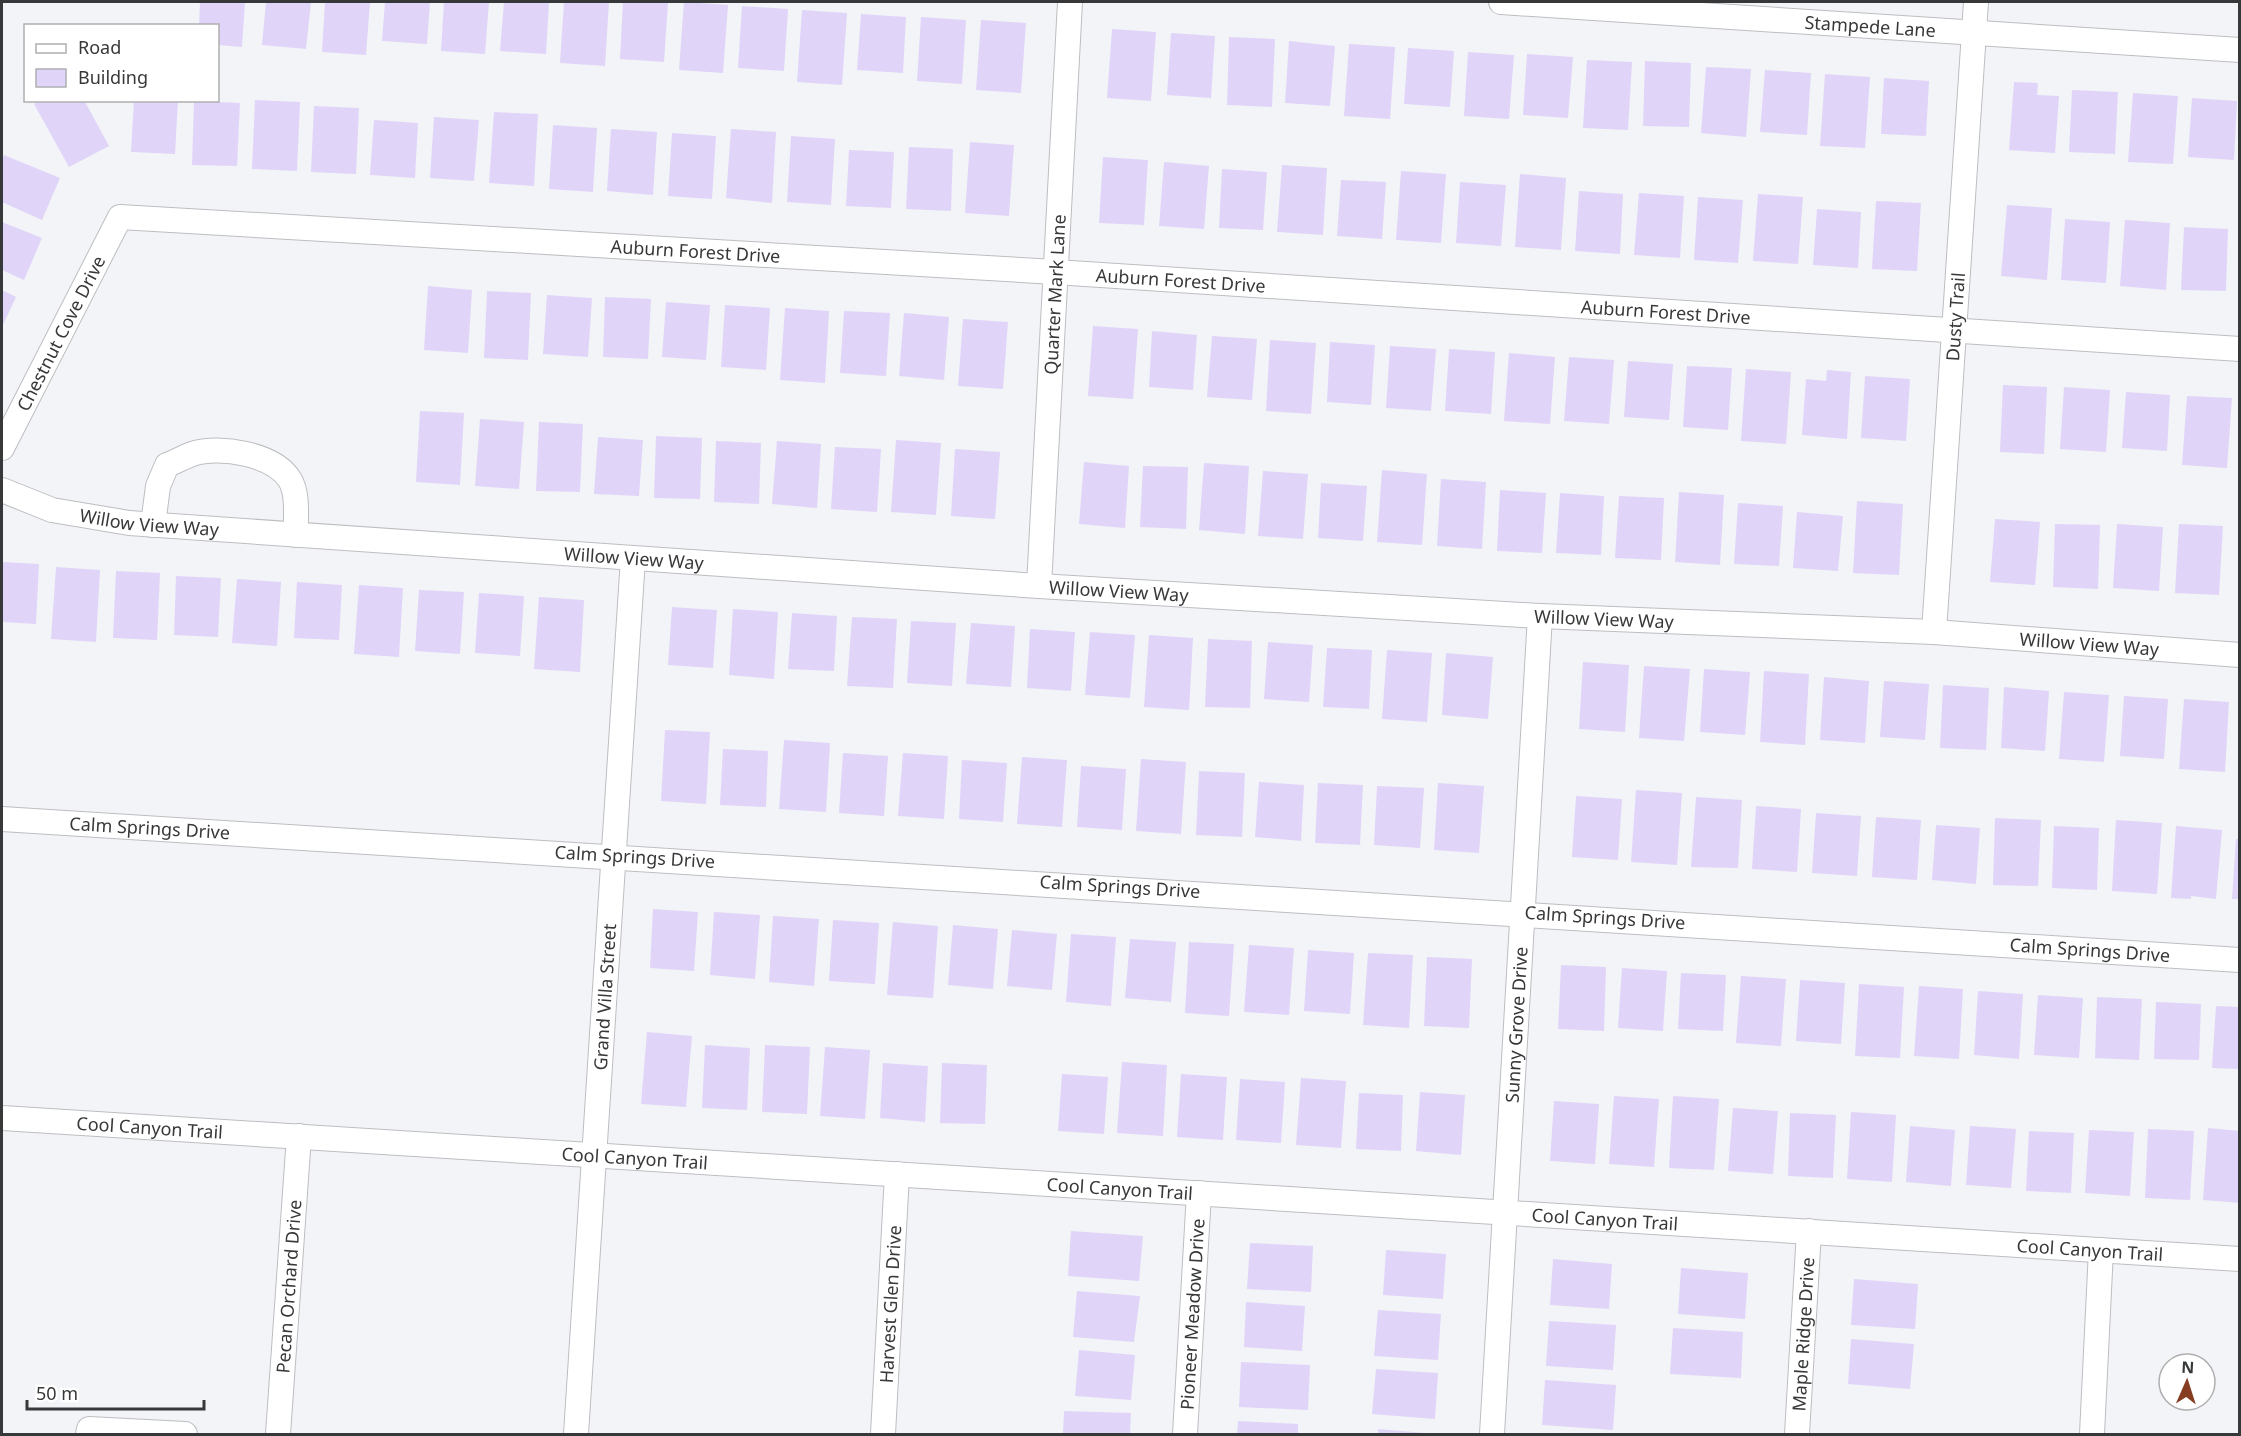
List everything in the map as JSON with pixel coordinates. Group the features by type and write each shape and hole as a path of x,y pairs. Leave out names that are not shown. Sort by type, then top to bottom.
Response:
{"street":[{"name":"Quarter Mark Lane","path":"1039,585 1070,2"},
{"name":"Stampede Lane","path":"1501,2 2240,50"},
{"name":"Dusty Trail","path":"1934,632 1976,2"},
{"name":"Auburn Forest Drive","path":"120,217 1055,272 1955,329 2240,350"},
{"name":"Chestnut Cove Drive","path":"2,448 120,217"},
{"path":"153,525 158,486 167,465 193,454 216,450 263,457 290,480 295,497 296,535"},
{"name":"Willow View Way","path":"2,490 52,510 153,525 1039,585 1540,616 1934,632 2240,654"},
{"name":"Grand Villa Street","path":"576,1434 633,558"},
{"name":"Sunny Grove Drive","path":"1492,1434 1540,616"},
{"name":"Calm Springs Drive","path":"2,819 1523,910 2240,960"},
{"name":"Cool Canyon Trail","path":"2,1118 2240,1258"},
{"name":"Pecan Orchard Drive","path":"278,1434 298,1137"},
{"name":"Harvest Glen Drive","path":"883,1434 897,1174"},
{"name":"Pioneer Meadow Drive","path":"1185,1434 1199,1193"},
{"name":"Maple Ridge Drive","path":"1797,1434 1809,1232"},
{"path":"2092,1434 2102,1250"},
{"path":"89,1432 185,1434"}],"building":[{"path":"200,2 245,2 242,47 219,45 219,24 199,24"},
{"path":"266,2 311,2 306,49 262,45"},
{"path":"325,2 370,2 366,55 322,52"},
{"path":"385,2 430,2 427,44 382,41"},
{"path":"444,2 489,2 485,54 441,51"},
{"path":"504,2 549,2 546,54 500,51"},
{"path":"564,2 609,2 605,66 560,63"},
{"path":"623,2 668,3 664,62 620,59"},
{"path":"684,2 728,5 723,73 679,70"},
{"path":"742,6 788,9 784,71 738,68"},
{"path":"802,10 847,13 842,85 797,82"},
{"path":"861,14 906,17 903,73 857,70"},
{"path":"921,17 966,20 962,84 917,81"},
{"path":"981,20 1026,23 1021,93 976,90"},
{"path":"1112,29 1156,32 1151,101 1107,98"},
{"path":"1171,33 1215,36 1211,98 1167,95"},
{"path":"1229,37 1275,39 1272,107 1227,105"},
{"path":"1289,41 1335,46 1330,106 1285,103"},
{"path":"1349,44 1395,47 1390,119 1344,116"},
{"path":"1408,48 1454,51 1450,107 1404,104"},
{"path":"1468,52 1514,55 1509,119 1464,116"},
{"path":"1527,54 1573,57 1568,118 1523,115"},
{"path":"1587,60 1632,62 1628,130 1583,128"},
{"path":"1645,61 1691,63 1689,127 1643,126"},
{"path":"1706,67 1751,69 1746,137 1701,133"},
{"path":"1765,70 1811,73 1807,135 1760,132"},
{"path":"1825,74 1870,77 1865,148 1820,146"},
{"path":"1884,78 1929,81 1926,136 1881,134"},
{"path":"2014,82 2038,83 2037,95 2059,96 2055,153 2009,150"},
{"path":"2072,90 2118,92 2115,154 2069,152"},
{"path":"2133,93 2178,96 2173,164 2128,162"},
{"path":"2192,98 2237,101 2234,160 2188,157"},
{"path":"255,100 300,102 297,171 252,169"},
{"path":"38,102 85,102 109,146 69,167 34,104"},
{"path":"134,102 178,102 175,154 131,152"},
{"path":"194,102 240,103 237,166 192,165"},
{"path":"314,106 359,108 356,174 311,172"},
{"path":"494,112 538,114 534,186 489,183"},
{"path":"434,117 479,120 474,181 430,178"},
{"path":"374,120 418,123 415,178 370,175"},
{"path":"553,125 597,128 593,192 549,189"},
{"path":"611,129 657,132 653,195 607,191"},
{"path":"731,129 776,132 772,203 726,198"},
{"path":"672,133 716,136 712,199 668,196"},
{"path":"791,136 835,139 831,205 787,202"},
{"path":"970,142 1014,145 1009,216 965,213"},
{"path":"909,147 953,149 951,211 906,209"},
{"path":"849,150 894,152 891,208 846,206"},
{"path":"4,155 60,178 42,220 2,202"},
{"path":"1103,157 1148,160 1144,225 1099,223"},
{"path":"1164,162 1209,166 1204,229 1159,226"},
{"path":"1282,165 1327,168 1323,235 1277,232"},
{"path":"1222,169 1267,172 1263,230 1219,228"},
{"path":"1401,171 1446,174 1441,243 1396,240"},
{"path":"1520,174 1566,178 1561,250 1515,247"},
{"path":"1341,180 1386,182 1382,239 1337,236"},
{"path":"1460,182 1506,185 1501,246 1456,243"},
{"path":"1579,191 1623,194 1620,254 1575,251"},
{"path":"1639,193 1684,196 1680,258 1634,255"},
{"path":"1758,194 1803,197 1798,264 1753,261"},
{"path":"1698,197 1743,200 1738,263 1694,260"},
{"path":"1876,201 1921,203 1917,271 1872,269"},
{"path":"2007,205 2052,208 2047,280 2001,276"},
{"path":"1817,209 1861,212 1858,268 1813,265"},
{"path":"2065,219 2110,222 2106,283 2061,280"},
{"path":"2125,220 2170,223 2166,290 2120,286"},
{"path":"2,222 42,238 24,280 2,270"},
{"path":"2184,227 2228,229 2226,291 2181,290"},
{"path":"428,286 472,290 468,353 424,350"},
{"path":"2,290 16,297 2,327"},
{"path":"487,291 531,293 528,360 484,358"},
{"path":"547,295 592,298 588,357 543,354"},
{"path":"605,297 651,299 648,359 603,357"},
{"path":"666,302 710,305 706,360 662,357"},
{"path":"725,305 770,308 766,370 721,367"},
{"path":"785,308 829,311 825,383 780,380"},
{"path":"844,311 890,313 886,376 840,373"},
{"path":"904,313 949,317 944,380 899,376"},
{"path":"963,319 1008,322 1003,389 958,386"},
{"path":"1093,326 1138,329 1133,399 1088,396"},
{"path":"1152,331 1197,335 1193,390 1149,387"},
{"path":"1212,336 1257,339 1252,400 1207,397"},
{"path":"1270,340 1316,343 1311,414 1266,411"},
{"path":"1330,342 1375,345 1371,405 1327,402"},
{"path":"1390,346 1436,349 1431,411 1386,408"},
{"path":"1449,349 1495,352 1491,414 1445,411"},
{"path":"1509,353 1555,357 1550,424 1504,421"},
{"path":"1569,357 1614,360 1609,424 1564,421"},
{"path":"1628,361 1673,364 1669,420 1624,417"},
{"path":"1687,366 1732,368 1728,430 1683,427"},
{"path":"1746,369 1791,372 1786,444 1741,441"},
{"path":"1827,370 1851,372 1847,439 1802,435 1806,379 1826,381"},
{"path":"1865,376 1910,379 1906,441 1861,438"},
{"path":"2003,385 2047,387 2044,454 2000,452"},
{"path":"2064,387 2110,390 2106,452 2060,449"},
{"path":"2126,392 2170,395 2167,451 2122,448"},
{"path":"2187,396 2232,398 2227,468 2182,465"},
{"path":"420,411 464,413 460,485 416,482"},
{"path":"480,419 524,422 519,489 475,486"},
{"path":"539,422 583,424 580,492 536,491"},
{"path":"656,436 702,438 700,499 654,498"},
{"path":"598,437 643,440 639,496 594,494"},
{"path":"896,440 941,443 936,515 891,512"},
{"path":"716,441 761,443 759,504 714,502"},
{"path":"777,441 821,444 817,508 772,504"},
{"path":"835,447 881,449 877,512 831,509"},
{"path":"955,449 1000,452 995,519 951,516"},
{"path":"1084,462 1129,466 1125,528 1079,524"},
{"path":"1204,463 1249,466 1245,534 1199,530"},
{"path":"1143,466 1188,467 1186,529 1140,527"},
{"path":"1382,470 1427,474 1422,545 1377,542"},
{"path":"1263,471 1308,474 1303,539 1258,536"},
{"path":"1441,479 1486,482 1482,549 1437,546"},
{"path":"1321,483 1367,486 1363,541 1318,538"},
{"path":"1500,490 1546,493 1542,553 1497,551"},
{"path":"1679,492 1724,495 1720,565 1675,562"},
{"path":"1560,493 1604,496 1601,555 1556,553"},
{"path":"1619,496 1664,498 1661,560 1615,558"},
{"path":"1857,501 1903,504 1899,575 1853,573"},
{"path":"1738,503 1783,506 1779,566 1734,564"},
{"path":"1797,512 1843,516 1838,571 1793,568"},
{"path":"1995,519 2040,522 2035,585 1990,582"},
{"path":"2055,524 2100,525 2098,589 2053,587"},
{"path":"2117,524 2163,527 2159,591 2113,588"},
{"path":"2179,524 2223,526 2219,595 2175,593"},
{"path":"2,562 39,564 36,624 2,622"},
{"path":"56,567 100,570 96,642 51,639"},
{"path":"116,571 160,573 157,640 113,638"},
{"path":"176,576 221,578 218,637 174,635"},
{"path":"237,579 281,582 277,646 232,643"},
{"path":"297,582 342,585 339,640 294,638"},
{"path":"359,585 403,588 399,657 354,654"},
{"path":"419,590 464,592 460,654 415,651"},
{"path":"479,593 524,596 520,656 475,653"},
{"path":"539,597 584,600 580,672 534,669"},
{"path":"672,607 717,610 713,668 668,665"},
{"path":"733,609 778,612 774,679 729,675"},
{"path":"792,613 837,616 834,671 788,669"},
{"path":"852,617 897,619 893,688 847,686"},
{"path":"911,621 956,623 952,686 907,683"},
{"path":"971,623 1015,626 1011,687 966,684"},
{"path":"1030,629 1075,632 1071,691 1027,688"},
{"path":"1090,632 1135,635 1130,698 1085,695"},
{"path":"1149,635 1193,638 1189,710 1144,707"},
{"path":"1208,639 1252,641 1250,708 1205,707"},
{"path":"1268,642 1313,645 1309,702 1264,699"},
{"path":"1327,648 1372,650 1369,709 1323,707"},
{"path":"1387,650 1432,653 1427,722 1382,719"},
{"path":"1446,653 1493,657 1488,719 1442,715"},
{"path":"1583,662 1629,665 1625,732 1579,729"},
{"path":"1644,666 1690,669 1684,741 1639,738"},
{"path":"1704,669 1750,672 1745,735 1700,732"},
{"path":"1764,671 1809,674 1805,745 1760,742"},
{"path":"1824,677 1869,681 1865,743 1820,740"},
{"path":"1884,681 1929,684 1925,740 1880,737"},
{"path":"1943,685 1989,688 1986,750 1940,748"},
{"path":"2004,687 2049,691 2045,751 2001,748"},
{"path":"2064,692 2109,695 2104,762 2059,759"},
{"path":"2124,696 2168,699 2164,759 2120,756"},
{"path":"2184,699 2229,702 2225,772 2179,769"},
{"path":"665,730 710,732 706,804 661,801"},
{"path":"784,740 830,743 826,812 779,809"},
{"path":"723,749 768,751 766,807 720,805"},
{"path":"843,753 888,756 884,816 839,813"},
{"path":"903,753 948,756 944,819 898,816"},
{"path":"1022,757 1067,760 1062,827 1017,824"},
{"path":"1141,759 1186,762 1181,834 1136,831"},
{"path":"962,760 1007,763 1003,822 959,819"},
{"path":"1081,766 1126,769 1122,830 1077,827"},
{"path":"1199,771 1245,773 1242,837 1196,835"},
{"path":"1259,782 1304,785 1301,841 1255,837"},
{"path":"1318,783 1363,785 1360,845 1315,843"},
{"path":"1438,783 1484,786 1479,853 1434,850"},
{"path":"1377,786 1424,788 1420,848 1374,845"},
{"path":"1636,790 1682,793 1677,865 1631,862"},
{"path":"1576,796 1622,799 1618,860 1572,857"},
{"path":"1696,797 1742,800 1738,868 1691,867"},
{"path":"1756,806 1801,809 1797,872 1752,869"},
{"path":"1816,813 1861,816 1857,876 1812,873"},
{"path":"1876,817 1921,820 1917,880 1872,877"},
{"path":"1995,818 2041,820 2038,886 1993,885"},
{"path":"2116,820 2162,823 2157,894 2112,891"},
{"path":"1936,825 1980,828 1976,884 1932,880"},
{"path":"2054,826 2099,828 2097,890 2052,888"},
{"path":"2176,826 2222,830 2216,899 2191,896 2191,899 2171,898"},
{"path":"2236,839 2240,839 2240,899 2232,899"},
{"path":"653,909 698,912 694,971 650,968"},
{"path":"714,912 760,915 755,979 710,975"},
{"path":"773,916 819,919 814,986 769,982"},
{"path":"833,920 879,923 875,984 829,981"},
{"path":"893,922 938,926 933,998 887,995"},
{"path":"953,925 998,929 993,989 948,985"},
{"path":"1012,930 1057,934 1052,990 1007,986"},
{"path":"1071,934 1116,937 1111,1006 1066,1002"},
{"path":"1130,939 1176,942 1171,1002 1125,998"},
{"path":"1189,942 1234,944 1229,1016 1185,1013"},
{"path":"1249,945 1294,948 1289,1015 1244,1012"},
{"path":"1308,950 1354,953 1350,1014 1304,1011"},
{"path":"1368,953 1413,955 1409,1028 1363,1025"},
{"path":"1427,957 1472,959 1469,1028 1424,1026"},
{"path":"1561,965 1606,967 1604,1031 1558,1029"},
{"path":"1622,968 1667,971 1663,1031 1618,1028"},
{"path":"1681,973 1726,975 1723,1031 1678,1029"},
{"path":"1741,976 1786,979 1781,1046 1736,1043"},
{"path":"1800,980 1845,983 1841,1044 1796,1041"},
{"path":"1859,984 1904,987 1900,1058 1855,1056"},
{"path":"1919,986 1963,989 1959,1059 1914,1056"},
{"path":"1978,991 2023,994 2019,1059 1974,1055"},
{"path":"2038,995 2083,998 2079,1058 2034,1055"},
{"path":"2097,997 2142,999 2139,1060 2095,1058"},
{"path":"2156,1002 2201,1004 2199,1060 2154,1059"},
{"path":"2216,1006 2240,1007 2240,1069 2212,1068"},
{"path":"647,1032 692,1036 686,1107 641,1104"},
{"path":"705,1045 750,1048 747,1110 702,1108"},
{"path":"765,1045 810,1047 807,1114 762,1112"},
{"path":"825,1047 870,1050 865,1119 820,1116"},
{"path":"1122,1062 1167,1065 1163,1136 1117,1133"},
{"path":"883,1063 928,1066 925,1122 880,1118"},
{"path":"942,1063 987,1065 985,1124 940,1123"},
{"path":"1062,1074 1108,1077 1104,1134 1058,1131"},
{"path":"1181,1074 1227,1077 1223,1140 1177,1137"},
{"path":"1301,1078 1346,1081 1341,1148 1296,1145"},
{"path":"1240,1079 1285,1082 1281,1143 1236,1140"},
{"path":"1420,1092 1465,1095 1461,1155 1416,1151"},
{"path":"1359,1093 1403,1095 1401,1151 1356,1149"},
{"path":"1614,1096 1659,1099 1654,1167 1609,1164"},
{"path":"1673,1096 1719,1099 1714,1170 1669,1168"},
{"path":"1554,1101 1599,1104 1595,1164 1550,1161"},
{"path":"1733,1108 1778,1111 1773,1174 1728,1171"},
{"path":"1851,1112 1896,1115 1892,1182 1847,1179"},
{"path":"1790,1113 1836,1115 1833,1178 1788,1176"},
{"path":"1910,1126 1955,1130 1951,1186 1906,1182"},
{"path":"1970,1126 2016,1129 2011,1188 1966,1185"},
{"path":"2208,1128 2240,1131 2240,1203 2203,1200"},
{"path":"2148,1129 2194,1131 2190,1200 2145,1198"},
{"path":"2089,1130 2134,1132 2130,1196 2085,1193"},
{"path":"2029,1131 2074,1133 2071,1193 2026,1191"},
{"path":"1071,1231 1143,1236 1139,1281 1068,1276"},
{"path":"1250,1243 1313,1246 1311,1292 1247,1289"},
{"path":"1386,1250 1446,1254 1443,1299 1383,1295"},
{"path":"1553,1259 1612,1264 1609,1309 1550,1305"},
{"path":"1681,1268 1748,1273 1745,1319 1678,1314"},
{"path":"1854,1279 1918,1284 1915,1329 1851,1325"},
{"path":"1077,1291 1140,1296 1134,1342 1073,1337"},
{"path":"1246,1302 1305,1306 1302,1351 1244,1347"},
{"path":"1378,1310 1441,1314 1438,1360 1374,1356"},
{"path":"1549,1321 1616,1325 1613,1370 1546,1366"},
{"path":"1673,1328 1743,1332 1741,1378 1670,1374"},
{"path":"1851,1339 1914,1344 1910,1389 1848,1384"},
{"path":"1079,1350 1135,1355 1131,1400 1075,1396"},
{"path":"1241,1362 1310,1365 1308,1410 1239,1407"},
{"path":"1376,1369 1438,1373 1435,1419 1372,1414"},
{"path":"1545,1380 1616,1385 1613,1430 1542,1425"},
{"path":"1064,1411 1131,1413 1130,1434 1063,1434"},
{"path":"1238,1421 1298,1424 1298,1434 1237,1434"},
{"path":"1378,1429 1425,1433 1425,1434 1378,1434"}]}
